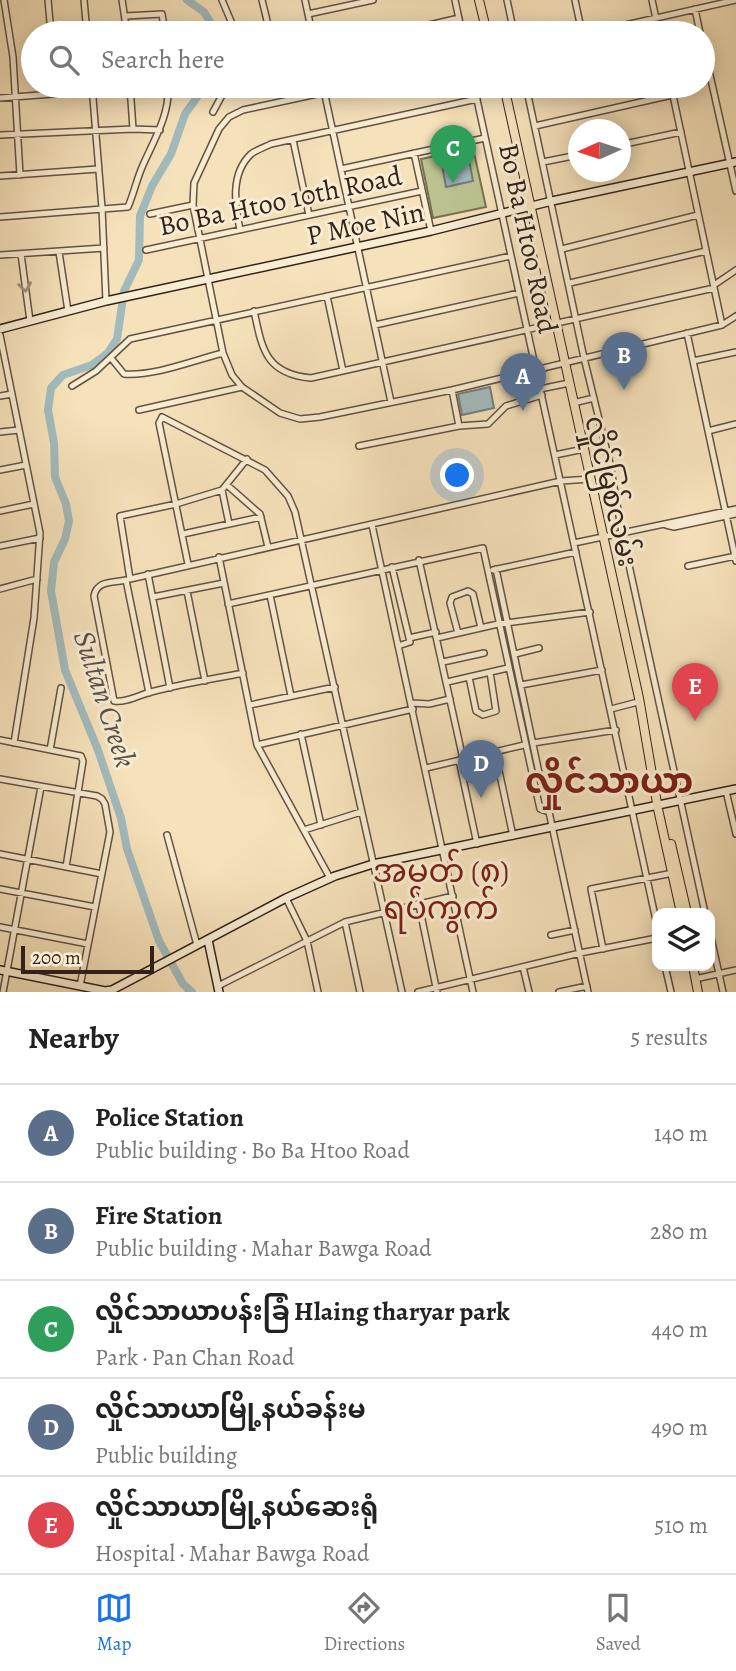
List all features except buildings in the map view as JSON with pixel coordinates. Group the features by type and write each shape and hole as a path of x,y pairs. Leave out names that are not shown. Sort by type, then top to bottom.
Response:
{"main road":[{"path":"479,0 483,21"},
{"path":"485,0 489,21"},
{"name":"လှိုင်မြစ်လမ်း","path":"504,98 552,323 573,403 639,698 659,804 686,908"},
{"name":"လှိုင်မြစ်လမ်း","path":"567,383 579,450 588,479"},
{"name":"လှိုင်မြစ်လမ်း","path":"675,873 680,908"},
{"path":"696,971 701,992"}],"street":[{"path":"4,0 13,57 20,175"},
{"path":"48,0 50,21"},
{"path":"84,0 86,21"},
{"path":"122,0 126,21"},
{"path":"222,0 231,21"},
{"path":"262,0 267,21"},
{"path":"305,0 309,21"},
{"path":"308,14 373,0"},
{"path":"455,0 460,21"},
{"path":"507,0 511,21"},
{"path":"575,0 579,21"},
{"path":"652,0 657,21"},
{"path":"643,21 736,0"},
{"path":"695,9 698,21"},
{"path":"126,16 162,15 163,21"},
{"path":"446,21 459,18"},
{"path":"715,92 733,163 736,191"},
{"path":"0,98 21,97"},
{"path":"0,329 106,301 93,98"},
{"path":"131,98 133,129"},
{"path":"0,217 128,208 142,167 160,130 168,98"},
{"path":"213,112 221,98"},
{"path":"289,98 243,110 229,117 219,129 194,183 193,205 223,353 232,375 242,387 280,413 300,419 452,390 722,325 736,316"},
{"path":"325,98 391,402"},
{"path":"529,98 704,908"},
{"path":"535,126 660,98"},
{"path":"674,98 722,325"},
{"path":"240,230 234,198 235,187 243,165 252,153 271,144 477,99"},
{"name":"Bo Ba Htoo Road","path":"477,99 654,908"},
{"path":"0,135 160,130"},
{"path":"631,143 681,132"},
{"path":"341,169 485,138"},
{"path":"293,141 309,215"},
{"path":"414,153 431,231"},
{"path":"543,162 568,157"},
{"name":"P Moe Nin","path":"106,301 733,163"},
{"path":"0,176 99,169"},
{"name":"Bo Ba Htoo 10th Road","path":"146,250 422,191"},
{"path":"150,214 193,205"},
{"path":"562,248 698,215"},
{"path":"0,255 104,248"},
{"path":"59,251 68,311"},
{"path":"570,283 706,251"},
{"path":"20,254 30,321"},
{"path":"72,386 111,358 119,347 130,339 511,256"},
{"path":"254,310 265,354 280,368 298,377 311,378 714,287 736,271"},
{"path":"375,325 519,293"},
{"path":"327,296 343,371"},
{"path":"687,333 736,558 688,566"},
{"path":"0,335 2,357 12,394 40,538 32,629 14,743"},
{"path":"693,361 736,352"},
{"path":"111,358 124,374 131,374 146,373 223,353"},
{"path":"359,446 459,426 488,424 506,406 567,383"},
{"path":"139,410 242,387"},
{"path":"452,390 459,426"},
{"path":"0,396 12,394"},
{"path":"573,403 594,398"},
{"path":"188,564 160,418 166,417 247,459 265,470 288,496 303,540 401,992"},
{"path":"708,431 736,424"},
{"path":"0,432 19,430"},
{"path":"555,455 579,450"},
{"path":"149,693 128,579 120,516 176,505 222,490 247,459"},
{"path":"0,470 26,465"},
{"path":"243,673 114,701 94,596 96,590 100,584 148,573 561,481 588,479"},
{"path":"227,485 261,517 268,547"},
{"path":"222,490 229,524"},
{"path":"0,511 34,504"},
{"path":"574,543 666,525 674,527 736,511"},
{"path":"183,534 261,517"},
{"path":"372,525 473,992"},
{"path":"0,547 40,538"},
{"path":"229,604 482,548 524,745 540,809 547,811"},
{"path":"487,572 576,552"},
{"path":"219,557 257,745 330,878"},
{"path":"419,561 447,682 477,844"},
{"path":"393,566 409,638 409,644 398,646"},
{"path":"496,569 588,989 559,992"},
{"path":"148,573 170,688"},
{"path":"0,589 37,579"},
{"path":"152,597 224,583"},
{"path":"187,591 205,681"},
{"path":"458,633 450,603 452,597 468,591 473,594 481,628"},
{"path":"270,595 291,696"},
{"path":"409,638 590,612"},
{"path":"515,654 539,648"},
{"path":"443,663 484,653"},
{"path":"447,682 508,668"},
{"path":"521,685 602,670"},
{"path":"469,677 476,711 484,715 496,710 490,673"},
{"path":"250,705 335,687"},
{"path":"50,750 61,688"},
{"path":"257,745 450,699"},
{"path":"611,709 638,702"},
{"path":"533,743 615,730"},
{"path":"301,734 321,825"},
{"path":"0,740 81,756 84,767 66,867"},
{"path":"426,768 524,745"},
{"path":"495,752 513,836"},
{"path":"0,779 97,796 104,804 110,832 80,986"},
{"path":"3,992 4,970 15,930 41,787"},
{"path":"4,970 112,991 286,898 330,878 373,864 736,789"},
{"path":"726,791 733,802 736,834"},
{"path":"304,830 361,812"},
{"path":"167,835 197,945"},
{"path":"0,854 102,874"},
{"path":"603,948 591,889 675,873"},
{"path":"0,889 95,907"},
{"path":"208,940 219,989 345,922 453,896"},
{"path":"286,898 307,941 318,992"},
{"path":"419,905 437,990"},
{"path":"345,922 360,992"},
{"path":"0,927 88,944"},
{"path":"551,935 575,930"},
{"path":"418,992 437,990 580,953 652,940"},
{"path":"715,956 723,992"},
{"path":"523,967 529,992"},
{"path":"698,978 736,970"},
{"path":"666,971 671,992"}],"green space":[{"path":"473,148 486,207 433,218 421,159"}],"water":[{"path":"469,160 473,181 446,187 442,165"},
{"path":"490,387 494,408 462,415 458,394"}],"waterway":[{"name":"Sultan Creek","path":"187,0 204,12 210,21"},
{"name":"Sultan Creek","path":"192,992 183,984 159,941 127,849 121,818 98,750 65,670 51,591 54,562 65,539 69,521 66,504 55,477 54,443 48,410 51,388 63,375 92,365 108,353 117,339 124,291 139,260 140,216 152,186 171,154 185,114 196,98"},
{"name":"Sultan Creek","path":"186,992 188,988"}],"place":[{"name":"လှိုင်သာယာပန်းခြံ Hlaing tharyar park","path":"453,183"},
{"name":"Fire Station","path":"624,390"},
{"name":"Police Station","path":"523,411"},
{"name":"လှိုင်သာယာမြို့နယ်ဆေးရုံ","path":"695,721"},
{"name":"လှိုင်သာယာမြို့နယ်ခန်းမ","path":"481,798"}],"district":[{"name":"လှိုင်သာယာ","path":"609,781"},
{"name":"အမှတ် (၈) ရပ်ကွက်","path":"441,890"}]}
